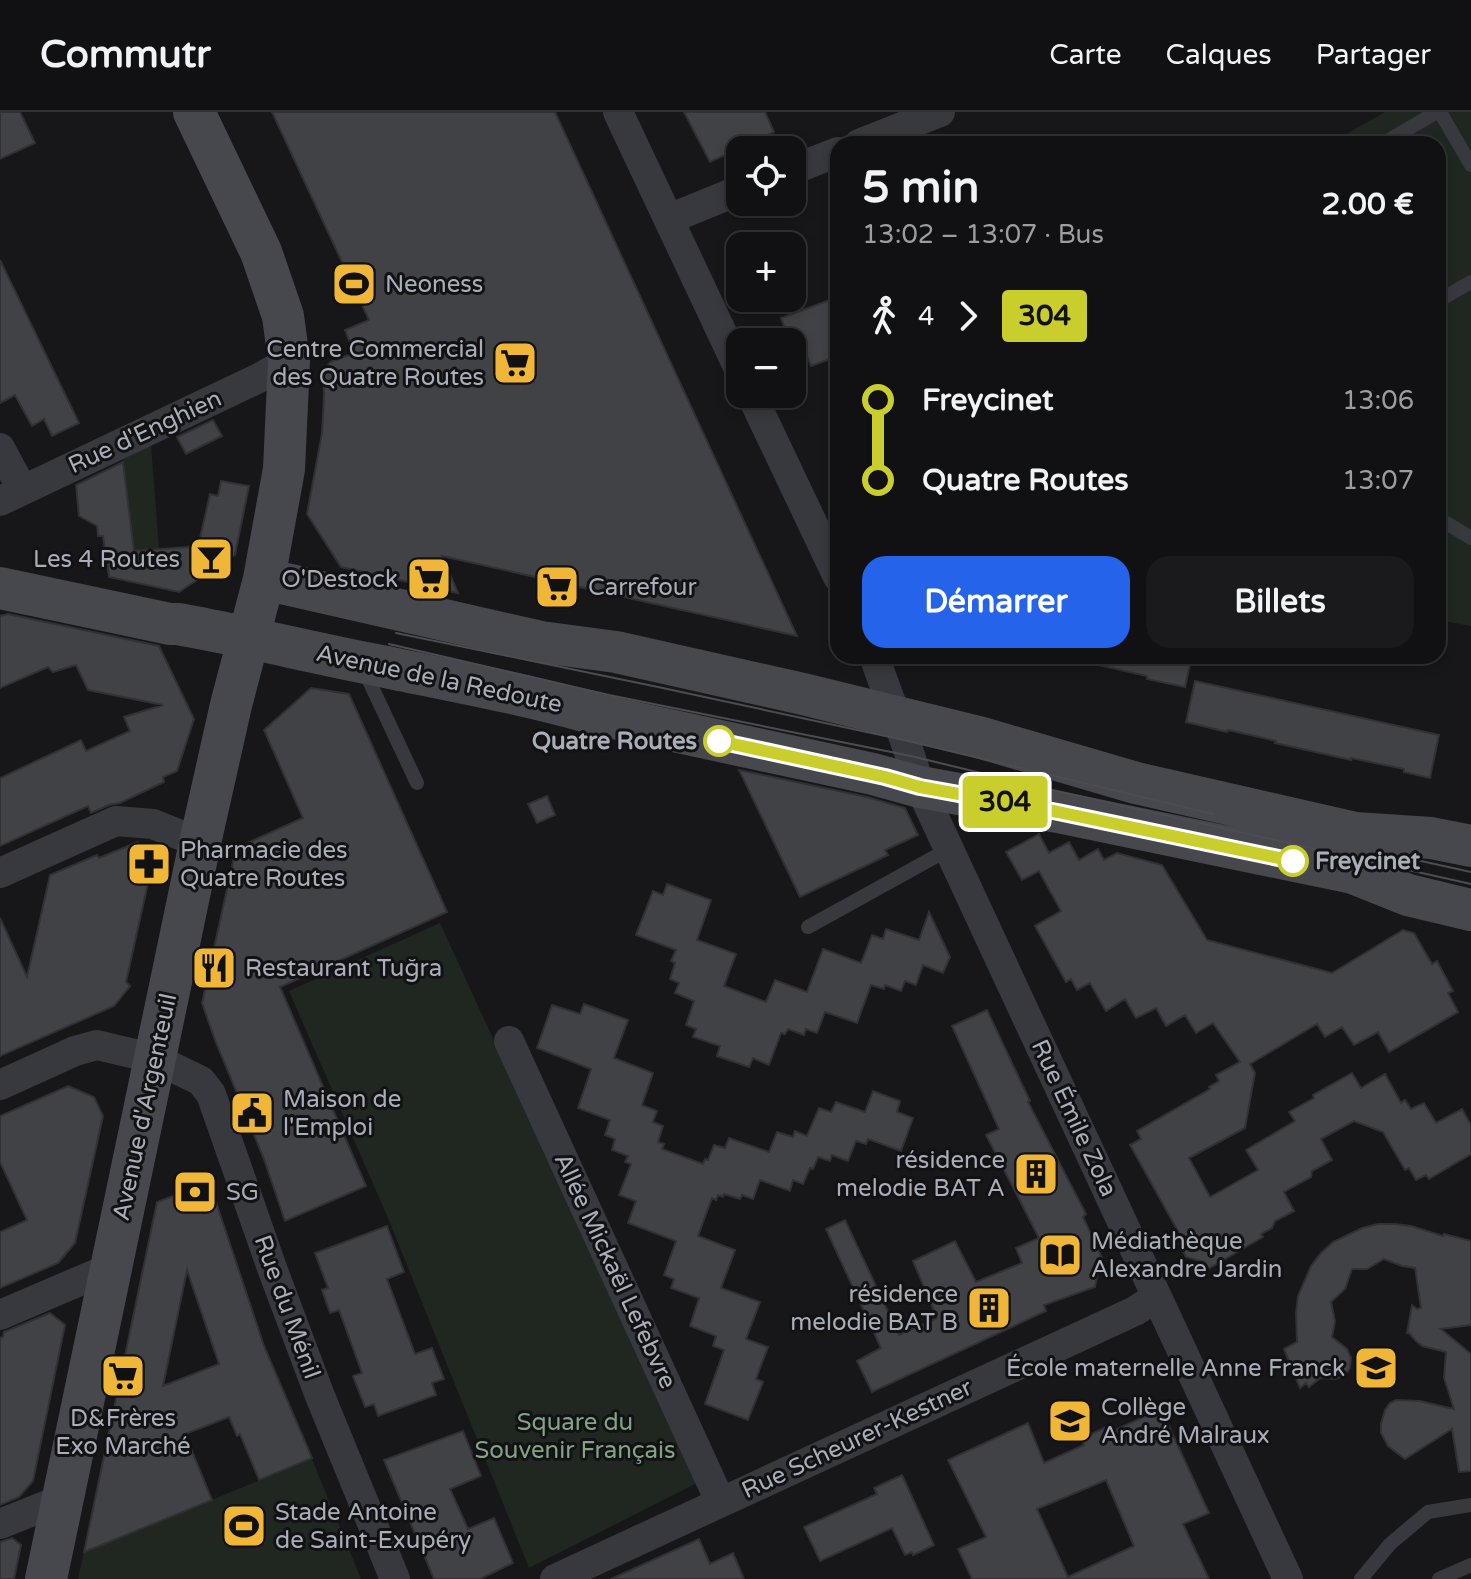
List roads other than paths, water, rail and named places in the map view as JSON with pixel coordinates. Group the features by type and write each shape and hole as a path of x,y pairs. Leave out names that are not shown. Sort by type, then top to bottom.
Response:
{"main road":[{"name":"Avenue d'Argenteuil","path":"46,1579 200,843 264,579 284,469 289,361 283,316 261,252 194,112"},
{"path":"0,572 181,609 250,637"},
{"path":"264,579 541,642 637,657 895,716 1136,783 1355,833 1469,841"},
{"path":"0,588 170,624 250,637"},
{"name":"Avenue de la Redoute","path":"250,637 553,702 920,787 1353,873 1408,895 1471,910"}],"street":[{"path":"618,112 726,341"},
{"path":"879,136 940,112"},
{"path":"806,165 830,155"},
{"path":"669,219 726,196"},
{"name":"Rue d'Enghien","path":"11,495 289,361"},
{"path":"758,408 830,560"},
{"path":"0,448 11,495"},
{"name":"Rue Émile Zola","path":"877,664 920,787 1288,1579"},
{"path":"0,873 116,821 153,824 200,843"},
{"name":"Allée Mickaël Lefebvre","path":"509,1041 720,1501"},
{"name":"Rue du Ménil","path":"0,1085 97,1045 156,1059 201,1081 211,1094 320,1396 395,1579"},
{"path":"0,1315 110,1268"},
{"name":"Rue Scheurer-Kestner","path":"555,1579 1135,1311 1157,1297"},
{"path":"0,1524 63,1499"}],"lane":[{"path":"1396,136 1439,112 1471,165"},
{"path":"1446,296 1471,282"},
{"path":"1446,523 1471,538"},
{"path":"360,662 417,783"},
{"path":"808,927 949,849"},
{"path":"1361,1579 1390,1544 1428,1512 1471,1505"},
{"path":"1439,1579 1471,1565"}],"tram line":[{"path":"396,633 904,740 1213,814"},
{"path":"389,644 609,695 911,756 1471,884"},
{"path":"1412,859 1471,872"}],"place":[{"name":"Neoness","path":"354,284"},
{"name":"Centre Commercial des Quatre Routes","path":"515,363"},
{"name":"Les 4 Routes","path":"211,559"},
{"name":"O'Destock","path":"429,579"},
{"name":"Carrefour","path":"557,587"},
{"name":"Quatre Routes","path":"719,741"},
{"name":"Freycinet","path":"1293,861"},
{"name":"Pharmacie des Quatre Routes","path":"149,864"},
{"name":"Restaurant Tuğra","path":"214,968"},
{"name":"Maison de l'Emploi","path":"252,1113"},
{"name":"résidence melodie BAT A","path":"1036,1174"},
{"name":"SG","path":"195,1192"},
{"name":"Médiathèque Alexandre Jardin","path":"1060,1255"},
{"name":"résidence melodie BAT B","path":"989,1308"},
{"name":"École maternelle Anne Franck","path":"1376,1368"},
{"name":"D&Frères Exo Marché","path":"123,1376"},
{"name":"Collège André Malraux","path":"1070,1421"},
{"name":"Stade Antoine de Saint-Exupéry","path":"244,1526"}],"park label":[{"name":"Square du Souvenir Français","path":"575,1436"}]}
